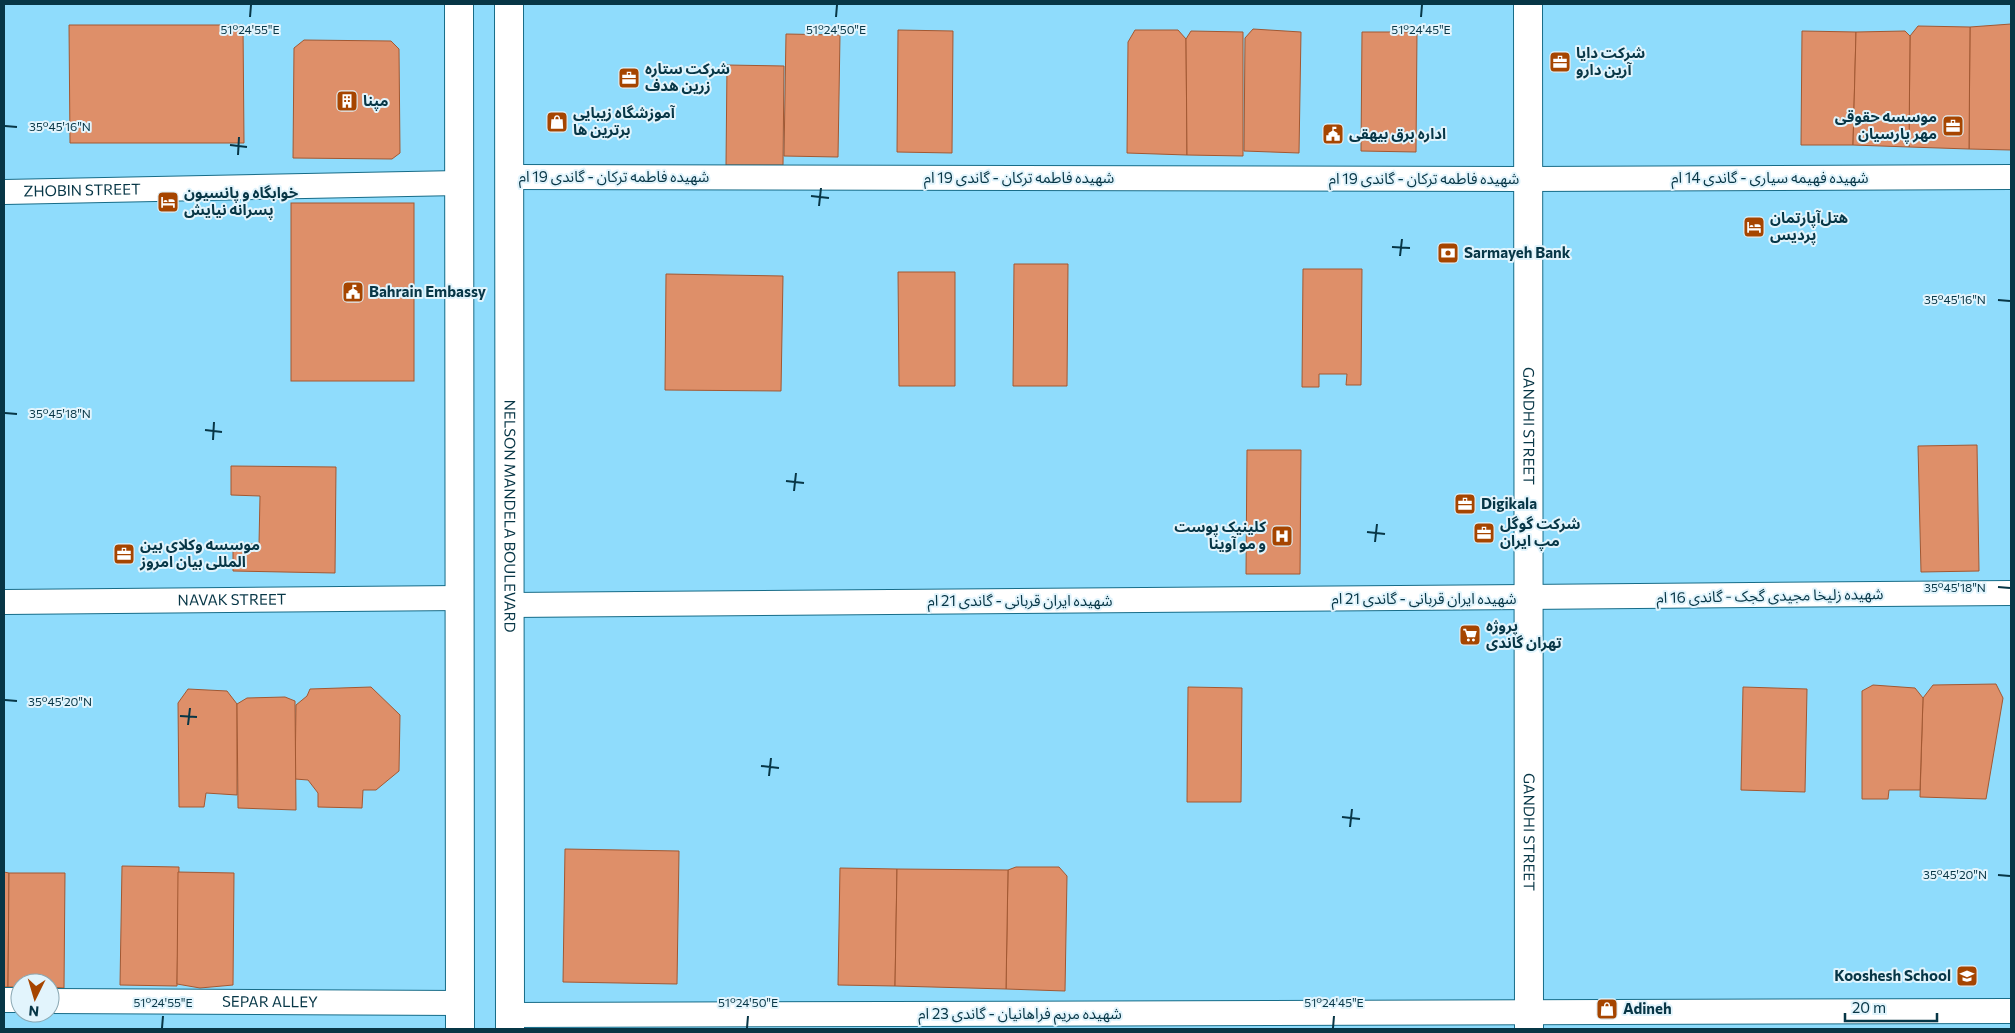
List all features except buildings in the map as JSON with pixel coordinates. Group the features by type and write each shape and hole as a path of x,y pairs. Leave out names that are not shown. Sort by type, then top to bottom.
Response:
{"main road":[{"path":"459,4 460,1016"},
{"name":"NELSON MANDELA BOULEVARD","path":"509,4 510,1022"},
{"name":"GANDHI STREET","path":"1528,4 1529,1021"}],"street":[{"name":"شهیده فاطمه ترکان - گاندی 19 ام","path":"509,177 1528,179"},
{"name":"شهیده فهیمه سیاری - گاندی 14 ام","path":"1528,179 2011,177"},
{"name":"ZHOBIN STREET","path":"4,192 459,183"},
{"name":"شهیده زلیخا مجیدی گجک - گاندی 16 ام","path":"1529,598 2011,594"},
{"name":"NAVAK STREET","path":"4,602 460,598"},
{"name":"شهیده ایران قربانی - گاندی 21 ام","path":"510,604 1529,598"},
{"name":"SEPAR ALLEY","path":"60,1000 460,1016"},
{"name":"شهیده مریم فراهانیان - گاندی 23 ام","path":"510,1022 1529,1021 2011,1011"}],"place":[{"name":"شرکت دایا آرین دارو","path":"1560,62"},
{"name":"شرکت ستاره زرین هدف","path":"629,78"},
{"name":"مپنا","path":"347,101"},
{"name":"آموزشگاه زیبایی برترین ها","path":"557,122"},
{"name":"موسسه حقوقی مهر پارسیان","path":"1953,126"},
{"name":"اداره برق بیهقی","path":"1333,134"},
{"name":"خوابگاه و پانسیون پسرانه نیایش","path":"168,202"},
{"name":"هتل‌آپارتمان پردیس","path":"1754,227"},
{"name":"Sarmayeh Bank","path":"1448,253"},
{"name":"Bahrain Embassy","path":"353,292"},
{"name":"Digikala","path":"1465,504"},
{"name":"شرکت گوگل مپ ایران","path":"1484,533"},
{"name":"کلینیک پوست و مو آوینا","path":"1282,536"},
{"name":"موسسه وکلای بین المللی بیان امروز","path":"124,554"},
{"name":"پروژه تهران گاندی","path":"1470,635"},
{"name":"Kooshesh School","path":"1967,976"},
{"name":"Adineh","path":"1607,1009"}]}
